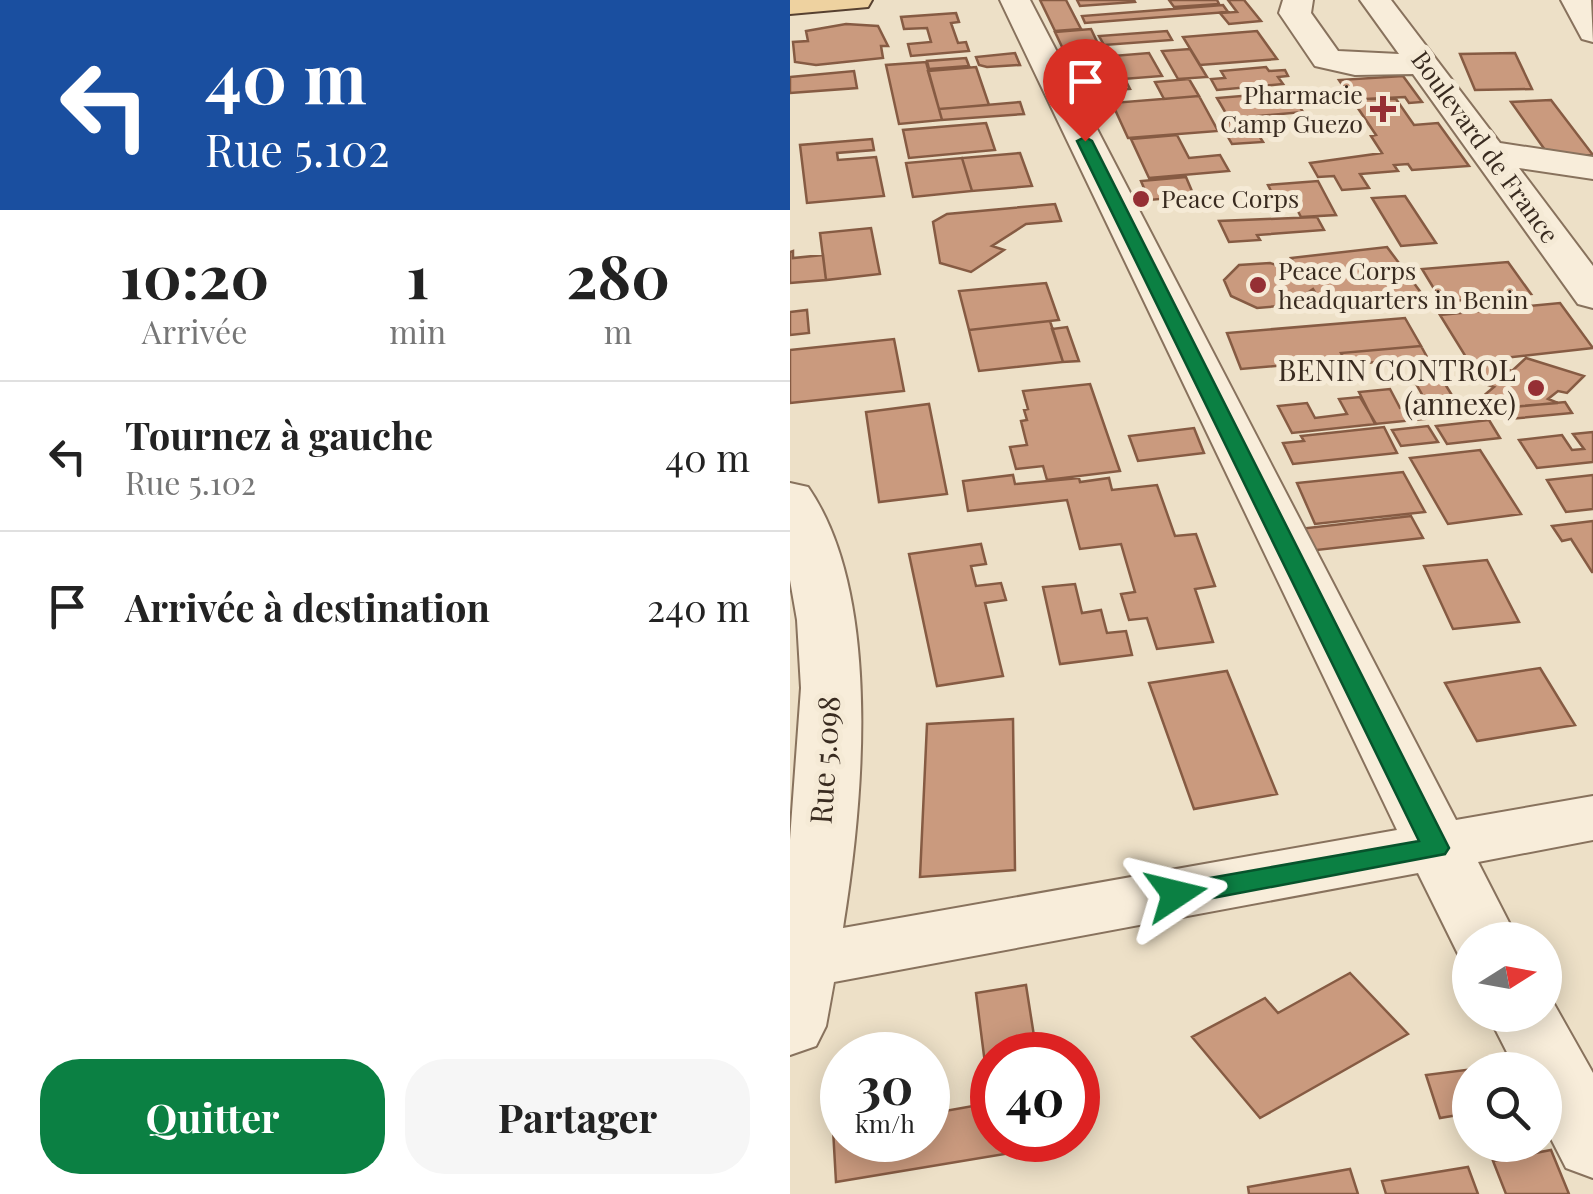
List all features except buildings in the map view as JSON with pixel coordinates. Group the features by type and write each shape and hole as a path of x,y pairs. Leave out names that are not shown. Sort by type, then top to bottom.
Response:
{"main road":[{"path":"790,6 857,0"}],"street":[{"path":"1015,0 1475,922"},
{"path":"1298,0 1295,13 1327,59 1355,65 1420,56"},
{"path":"1576,0 1593,32"},
{"name":"Boulevard de France","path":"1362,6 1420,56 1593,295"},
{"path":"1490,153 1593,168"},
{"name":"Rue 5.098","path":"790,498 820,590 832,683 831,742 790,1026"},
{"path":"797,963 1593,818"},
{"path":"1533,1032 1593,1145"}],"place":[{"name":"Pharmacie Camp Guezo","path":"1383,109"},
{"name":"Peace Corps","path":"1141,199"},
{"name":"Peace Corps headquarters in Benin","path":"1258,285"},
{"name":"BENIN CONTROL (annexe)","path":"1536,388"}],"route":[{"path":"1085,141 1436,848 1176,894"}]}
